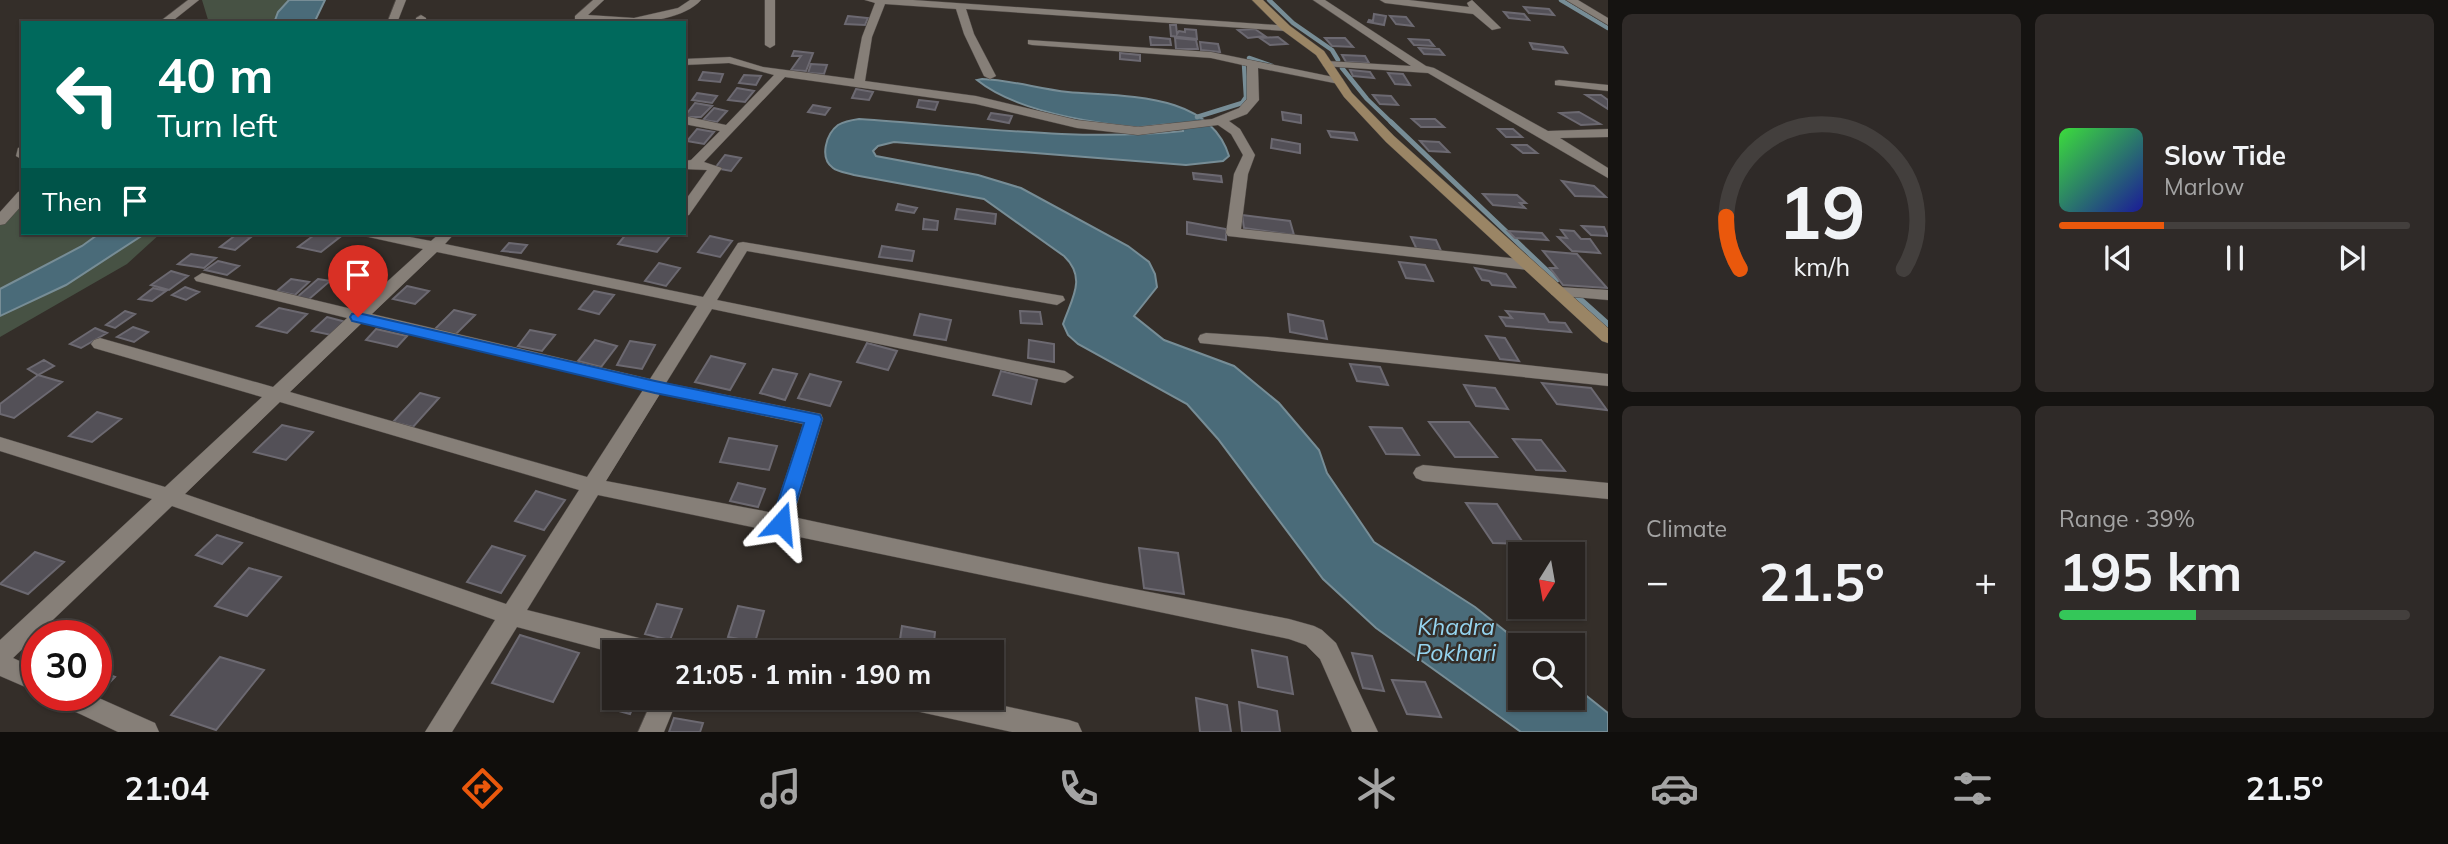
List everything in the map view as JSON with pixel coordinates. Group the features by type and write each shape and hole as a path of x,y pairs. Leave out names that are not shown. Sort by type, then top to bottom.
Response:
{"street":[{"path":"166,21 194,0"},
{"path":"393,21 401,0"},
{"path":"599,0 579,18 620,21"},
{"path":"638,21 683,11 696,0"},
{"path":"770,0 770,45"},
{"path":"870,0 1286,28"},
{"path":"1257,0 1286,28 1320,53 1348,95 1390,139 1608,337"},
{"path":"1318,0 1423,68"},
{"path":"1385,0 1476,11"},
{"path":"1470,0 1476,11 1496,28"},
{"path":"1571,0 1608,22"},
{"path":"859,84 867,37 881,1"},
{"path":"960,6 969,34 990,76"},
{"path":"1032,42 1211,55 1339,81"},
{"path":"686,62 730,60 762,70 976,100 1031,115 1123,130 1149,131 1217,121 1243,111 1254,100 1252,63"},
{"path":"1327,64 1423,68 1439,73 1475,97 1605,169"},
{"path":"689,165 729,129 782,73"},
{"path":"1559,83 1608,88"},
{"path":"686,120 729,129"},
{"path":"1217,121 1236,132 1249,155 1241,173 1233,233 1529,265"},
{"path":"1545,135 1608,133"},
{"path":"686,209 715,168 689,165"},
{"path":"0,221 21,197"},
{"path":"393,235 441,239 707,303 1065,377"},
{"path":"0,655 441,239"},
{"path":"439,732 743,246 1057,300"},
{"path":"202,278 655,387 814,419 781,523"},
{"path":"1558,292 1608,295"},
{"path":"1206,339 1268,343 1608,380"},
{"path":"100,344 591,486 1289,629 1314,637 1328,651 1365,732"},
{"path":"0,444 169,496 512,616 605,640"},
{"path":"1423,473 1608,491"},
{"path":"0,664 21,674"},
{"path":"651,732 661,710"},
{"path":"967,710 1069,732"},
{"path":"101,711 146,732"}],"green space":[{"path":"202,0 289,0 278,12 275,21 208,21"},
{"path":"21,197 21,235 97,235 82,246 0,289 0,221"},
{"path":"143,235 159,235 127,264 0,337 0,316 66,285"}],"water":[{"path":"289,0 325,0 315,21 275,21 278,12"},
{"name":"Khadra Pokhari","path":"977,80 1004,81 1068,92 1137,97 1161,102 1184,109 1203,119 1219,135 1229,156 1223,161 1186,165 894,142 878,146 873,151 876,156 978,175 1021,188 1128,246 1149,262 1157,287 1134,316 1164,340 1234,366 1279,403 1319,450 1327,473 1374,542 1475,607 1508,633 1508,710 1585,710 1585,695 1608,713 1608,732 1521,732 1376,628 1323,579 1218,439 1187,404 1078,344 1068,335 1063,324 1076,288 1076,280 1071,264 1064,256 984,199 854,175 829,164 825,152 830,134 838,125 859,119 1062,134 1183,131 1183,125 1177,124 1134,127 1052,113 1011,99"},
{"path":"97,235 143,235 66,285 0,316 0,289 82,246"}],"building":[{"path":"1524,7 1549,9 1554,15 1529,13"},
{"path":"1504,12 1524,14 1529,20 1509,18"},
{"path":"1374,14 1386,16 1384,25 1368,22 1373,21"},
{"path":"848,16 868,18 865,25 845,24"},
{"path":"1390,16 1406,17 1413,26 1396,24"},
{"path":"1170,25 1176,25 1177,34 1179,31 1185,32 1185,29 1196,30 1197,39 1171,36"},
{"path":"1255,29 1265,36 1248,38 1238,30"},
{"path":"1150,37 1170,39 1171,45 1151,45"},
{"path":"1278,37 1287,44 1270,45 1260,38"},
{"path":"1175,38 1196,40 1198,49 1176,49"},
{"path":"1325,38 1345,38 1353,47 1332,46"},
{"path":"1409,39 1429,40 1434,46 1414,45"},
{"path":"1200,42 1218,44 1220,52 1201,50"},
{"path":"1530,43 1563,47 1567,53 1533,49"},
{"path":"1419,48 1439,49 1444,55 1424,54"},
{"path":"794,51 813,53 806,71 791,70 801,56 792,56"},
{"path":"1120,53 1140,55 1140,61 1120,59"},
{"path":"1342,55 1365,56 1369,63 1346,62"},
{"path":"811,64 827,65 824,74 808,73"},
{"path":"1350,70 1370,72 1374,78 1353,76"},
{"path":"703,72 723,74 720,82 699,80"},
{"path":"1388,73 1403,74 1410,85 1395,84"},
{"path":"744,75 761,76 756,85 739,83"},
{"path":"737,88 754,91 745,102 728,100"},
{"path":"856,89 873,92 869,100 852,98"},
{"path":"697,93 717,96 712,103 692,100"},
{"path":"1373,95 1391,96 1398,105 1380,104"},
{"path":"1586,95 1601,95 1608,100 1608,109"},
{"path":"919,100 938,102 935,110 917,107"},
{"path":"695,103 712,106 701,117 686,117"},
{"path":"813,105 830,108 825,115 808,112"},
{"path":"714,108 727,111 717,122 703,120"},
{"path":"1282,112 1301,115 1301,123 1283,120"},
{"path":"1579,112 1600,124 1581,125 1560,113"},
{"path":"991,113 1012,116 1009,123 988,119"},
{"path":"1412,119 1435,119 1444,127 1421,127"},
{"path":"697,129 714,132 704,144 687,141"},
{"path":"1498,129 1513,129 1522,137 1506,137"},
{"path":"1328,131 1354,133 1357,140 1331,137"},
{"path":"1272,139 1300,144 1300,153 1271,148"},
{"path":"1420,141 1439,142 1449,152 1429,151"},
{"path":"1513,145 1527,145 1537,153 1523,153"},
{"path":"725,155 741,158 731,171 715,168"},
{"path":"1193,173 1221,176 1222,182 1194,179"},
{"path":"1562,181 1594,186 1606,197 1575,196"},
{"path":"1483,194 1517,195 1526,203 1520,203 1525,208 1493,205"},
{"path":"898,204 917,208 914,213 896,210"},
{"path":"957,209 996,214 995,224 955,219"},
{"path":"1242,215 1290,221 1294,235 1244,228"},
{"path":"924,219 938,221 937,230 923,229"},
{"path":"1187,222 1226,229 1226,240 1187,234"},
{"path":"1582,226 1604,227 1608,236 1591,235"},
{"path":"1561,230 1574,231 1581,239 1590,239 1600,253 1572,251 1558,237 1567,238"},
{"path":"1508,231 1542,233 1548,240 1515,238"},
{"path":"236,235 251,237 235,250 220,247"},
{"path":"314,235 340,237 321,252 298,247"},
{"path":"625,235 671,235 657,252 618,244"},
{"path":"710,236 732,241 720,257 698,252"},
{"path":"1411,237 1436,240 1443,255 1418,252"},
{"path":"509,243 527,245 521,253 502,251"},
{"path":"882,246 914,251 912,261 879,257"},
{"path":"1543,251 1577,254 1607,288 1563,285 1550,268 1557,268"},
{"path":"191,254 216,258 204,268 178,264"},
{"path":"218,261 239,266 227,275 205,270"},
{"path":"1399,262 1425,265 1433,281 1406,278"},
{"path":"659,263 680,268 666,286 645,281"},
{"path":"1475,268 1506,274 1515,287 1492,285 1489,281 1482,280"},
{"path":"171,271 188,276 169,290 151,285"},
{"path":"291,279 309,282 295,295 277,291"},
{"path":"318,279 330,281 308,300 296,298"},
{"path":"407,286 429,291 415,304 393,299"},
{"path":"185,287 199,292 186,300 172,295"},
{"path":"153,288 166,291 152,301 139,299"},
{"path":"594,291 614,295 599,314 579,309"},
{"path":"279,308 307,314 287,333 257,326"},
{"path":"454,310 475,315 454,336 433,331"},
{"path":"125,311 135,314 115,328 106,325"},
{"path":"1020,311 1040,312 1042,324 1021,323"},
{"path":"1506,311 1544,314 1549,322 1565,323 1571,332 1506,326 1500,317 1512,318"},
{"path":"920,314 951,320 946,340 914,335"},
{"path":"1288,314 1323,321 1327,339 1290,332"},
{"path":"327,317 350,323 336,336 312,331"},
{"path":"133,327 148,332 134,342 117,337"},
{"path":"95,328 107,333 81,348 70,344"},
{"path":"376,329 407,336 397,347 366,340"},
{"path":"530,330 555,335 542,351 518,346"},
{"path":"1486,336 1505,338 1519,361 1500,359"},
{"path":"595,340 617,346 601,367 578,361"},
{"path":"1029,340 1054,344 1054,362 1028,358"},
{"path":"630,341 655,345 642,369 617,365"},
{"path":"867,343 897,351 888,370 857,362"},
{"path":"711,356 745,364 730,390 695,382"},
{"path":"44,360 54,366 38,375 28,369"},
{"path":"1350,364 1380,367 1388,385 1357,381"},
{"path":"773,369 797,374 785,400 760,393"},
{"path":"1001,371 1037,380 1031,404 993,395"},
{"path":"810,374 841,382 830,406 798,398"},
{"path":"38,375 62,382 14,418 0,414 0,404"},
{"path":"1542,383 1591,388 1607,410 1557,404"},
{"path":"1464,385 1495,388 1508,409 1476,406"},
{"path":"420,393 439,398 413,427 393,422"},
{"path":"97,412 121,419 92,442 69,436"},
{"path":"1429,422 1469,422 1497,457 1455,457"},
{"path":"282,425 313,432 286,460 254,452"},
{"path":"1370,427 1402,428 1419,455 1386,454"},
{"path":"729,438 777,446 769,470 720,462"},
{"path":"1513,439 1541,440 1565,471 1536,470"},
{"path":"738,483 765,489 758,507 730,501"},
{"path":"536,491 565,500 544,530 515,521"},
{"path":"1466,503 1497,504 1523,542 1493,543"},
{"path":"217,535 242,543 222,564 196,555"},
{"path":"492,546 525,556 501,593 467,582"},
{"path":"1139,548 1178,553 1184,594 1144,588"},
{"path":"35,552 64,562 28,594 0,584"},
{"path":"249,568 281,577 247,616 215,606"},
{"path":"657,604 682,609 670,640 645,634"},
{"path":"738,606 764,611 756,640 728,637"},
{"path":"902,626 935,632 934,640 900,640"},
{"path":"520,635 579,653 553,702 492,683"},
{"path":"1252,650 1287,657 1293,694 1258,687"},
{"path":"1352,653 1372,656 1384,691 1363,688"},
{"path":"220,657 264,670 216,730 171,715"},
{"path":"1392,680 1425,682 1441,717 1407,714"},
{"path":"1196,698 1227,705 1231,732 1200,732"},
{"path":"1239,702 1277,711 1280,732 1242,732"},
{"path":"615,710 632,710 630,714"},
{"path":"674,718 703,723 700,732 669,732"}],"waterway":[{"path":"1269,0 1293,23 1332,50 1338,60"},
{"path":"1561,0 1608,28"},
{"path":"1249,58 1272,66"},
{"path":"1197,117 1242,103 1246,97 1244,64"},
{"path":"1342,68 1367,99 1393,124"},
{"path":"1391,122 1557,280"},
{"path":"1578,298 1608,325"}],"route":[{"path":"358,317 655,387 814,419 781,523"}]}
